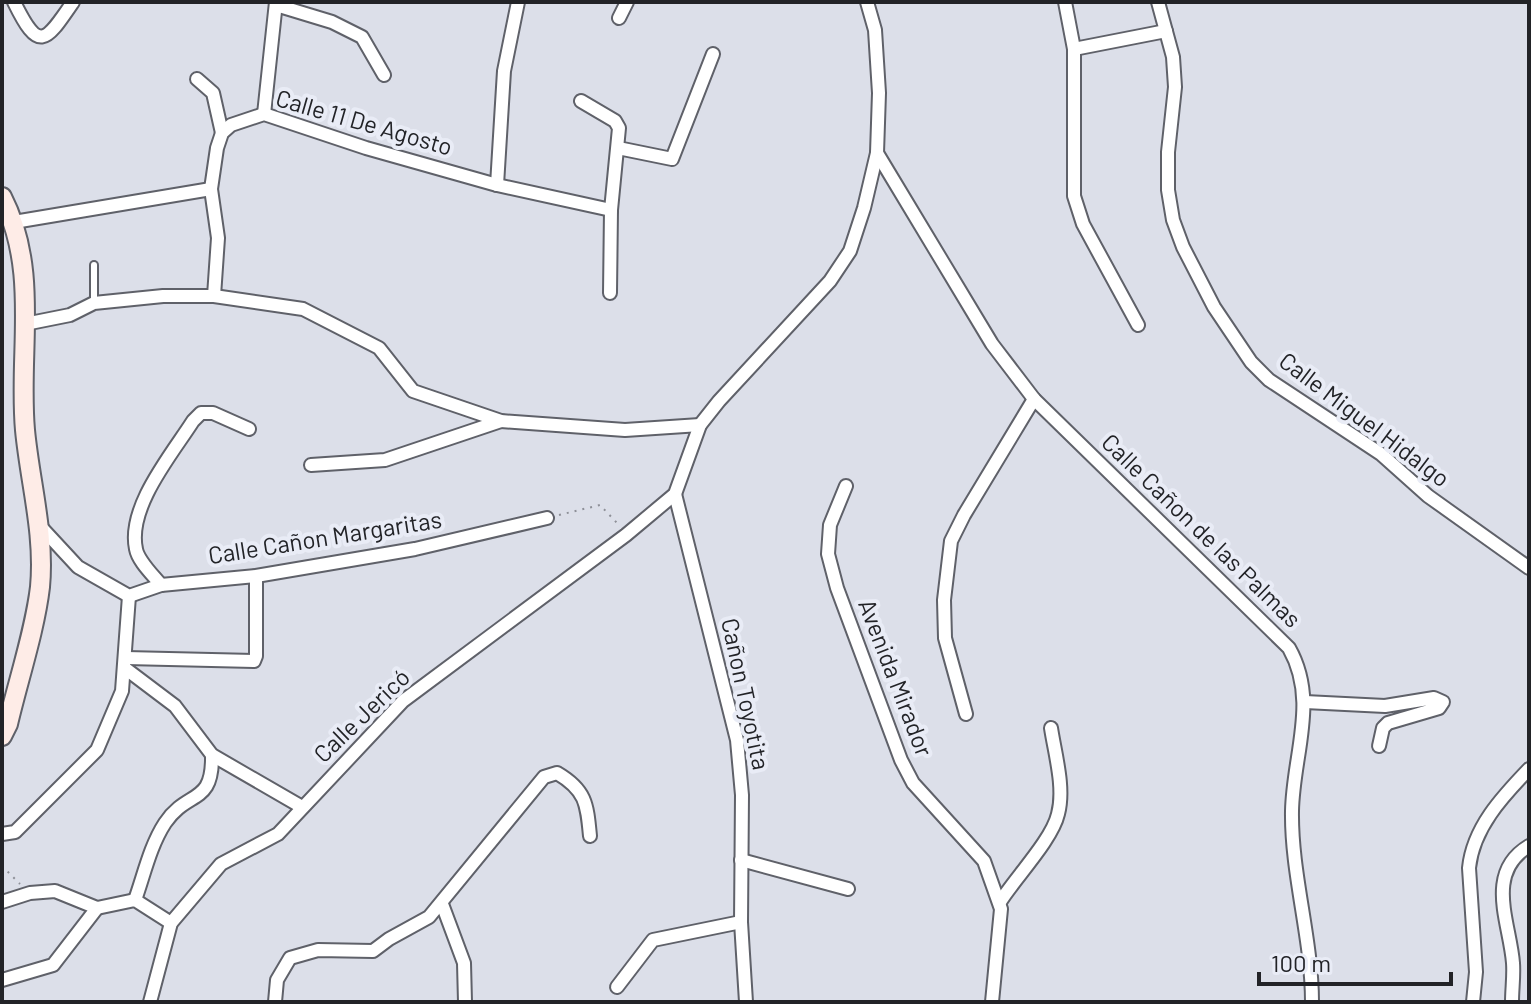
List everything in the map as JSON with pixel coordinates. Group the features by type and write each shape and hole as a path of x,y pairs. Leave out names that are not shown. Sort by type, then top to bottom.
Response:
{"street":[{"path":"14,2 27,28 35,36 43,38 52,33 73,2"},
{"path":"497,185 504,71 518,2"},
{"path":"619,18 627,2"},
{"path":"675,494 700,425 799,317 850,251 877,153 879,93 875,30 867,2"},
{"path":"1065,2 1074,49 1074,196 1083,224 1138,325"},
{"name":"Calle Miguel Hidalgo","path":"1158,2 1173,57 1175,87 1168,152 1168,190 1173,220 1183,247 1232,335 1251,362 1269,380 1381,454 1428,496 1529,568"},
{"path":"264,114 276,4 332,22 362,37 384,75"},
{"path":"1074,49 1166,31"},
{"path":"618,148 672,159 713,54"},
{"path":"197,79 213,93 222,133 211,189 218,238 214,296"},
{"path":"581,101 615,121 619,128 611,210 610,293"},
{"name":"Calle 11 De Agosto","path":"222,133 231,125 264,114 366,148 497,185 611,210"},
{"name":"Calle Cañon de las Palmas","path":"877,153 992,344 1034,399 1289,648 1300,667 1305,702 1292,812 1310,960 1312,1002"},
{"path":"14,222 211,189"},
{"path":"2,197 14,222 24,266 25,429 40,526 40,588 8,724 2,736"},
{"path":"25,324 70,315 94,303 163,296 214,296 303,309 379,348 413,391 501,421 625,430 700,425"},
{"path":"966,714 945,638 944,600 951,541 1034,399"},
{"path":"161,585 136,552 135,528 144,500 201,413 213,413 249,429"},
{"path":"311,465 385,460 501,421"},
{"name":"Avenida Mirador","path":"846,486 830,525 828,554 837,588 901,760 913,783 984,861 1000,902 992,1002"},
{"name":"Calle Jericó","path":"171,923 221,864 278,834 403,701 626,535 675,494"},
{"name":"Cañon Toyotita","path":"675,494 737,740 742,795 741,922 746,1002"},
{"name":"Calle Cañon Margaritas","path":"129,596 161,585 256,576 415,549 547,518"},
{"path":"2,834 15,832 97,750 122,691 126,664 129,596 78,567 40,526"},
{"path":"126,664 254,661 256,576"},
{"path":"126,664 175,706 212,755 302,807"},
{"path":"1305,702 1379,706 1434,698 1443,702 1439,708 1388,723 1383,728 1379,746"},
{"path":"1000,902 1050,832 1058,814 1060,793 1051,728"},
{"path":"135,900 153,847 166,822 209,787 213,771 212,755"},
{"path":"1473,1002 1476,985 1469,868 1471,852 1493,808 1529,769"},
{"path":"275,1002 277,980 290,958 318,950 373,951 429,917 544,777 557,773 575,784 586,803 590,836"},
{"path":"1512,1002 1513,965 1502,902 1504,877 1516,854 1529,846"},
{"path":"741,860 848,889"},
{"path":"2,902 30,893 55,891 97,908 135,900 171,923 150,1002"},
{"path":"442,904 464,963 465,1002"},
{"path":"2,980 53,965 97,908"},
{"path":"617,987 653,940 741,922"}],"lane":[{"path":"94,265 94,303"}],"path":[{"path":"547,518 600,505 626,535"},
{"path":"2,866 30,893"}]}
